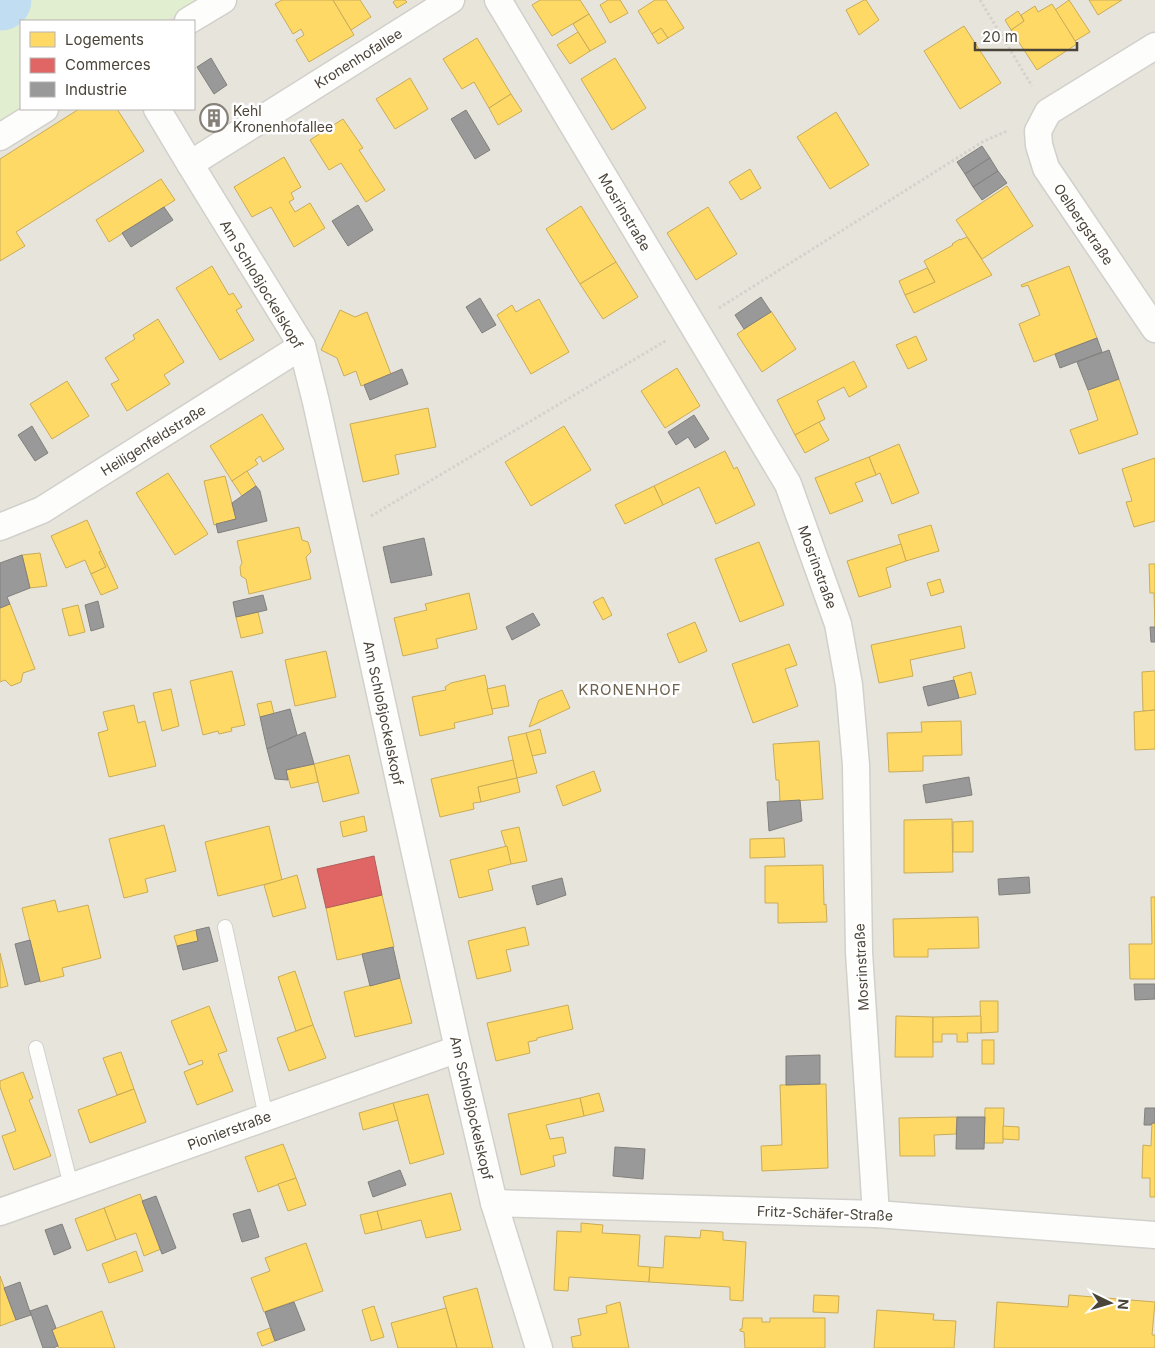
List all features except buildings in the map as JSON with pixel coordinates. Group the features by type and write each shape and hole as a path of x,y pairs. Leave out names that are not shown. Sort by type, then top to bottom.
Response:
{"street":[{"path":"190,20 223,0"},
{"name":"Kronenhofallee","path":"190,164 451,0"},
{"name":"Mosrinstraße","path":"498,0 788,484 838,624 849,685 856,765 859,952 876,1214"},
{"path":"1048,112 1155,46"},
{"path":"0,137 44,110"},
{"name":"Am Schloßjockelskopf","path":"158,110 302,346 494,1203 539,1348"},
{"name":"Oelbergstraße","path":"1048,112 1038,131 1039,144 1046,168 1155,329"},
{"name":"Heiligenfeldstraße","path":"0,527 42,510 302,346"},
{"name":"Pionierstraße","path":"0,1212 458,1049"},
{"name":"Fritz-Schäfer-Straße","path":"494,1203 876,1214 1155,1235"}],"lane":[{"path":"225,927 266,1117"},
{"path":"36,1048 71,1186"}],"path":[{"path":"980,0 1048,112"}],"shaded area":[{"path":"198,0 1155,0 1155,1348 0,1348 0,125 24,110 195,110 195,20 167,20"}],"green space":[{"path":"0,0 198,0 167,20 20,20 20,110 0,125"}],"place":[{"name":"Kehl Kronenhofallee","path":"214,118"}],"district":[{"name":"KRONENHOF","path":"630,689"}]}
